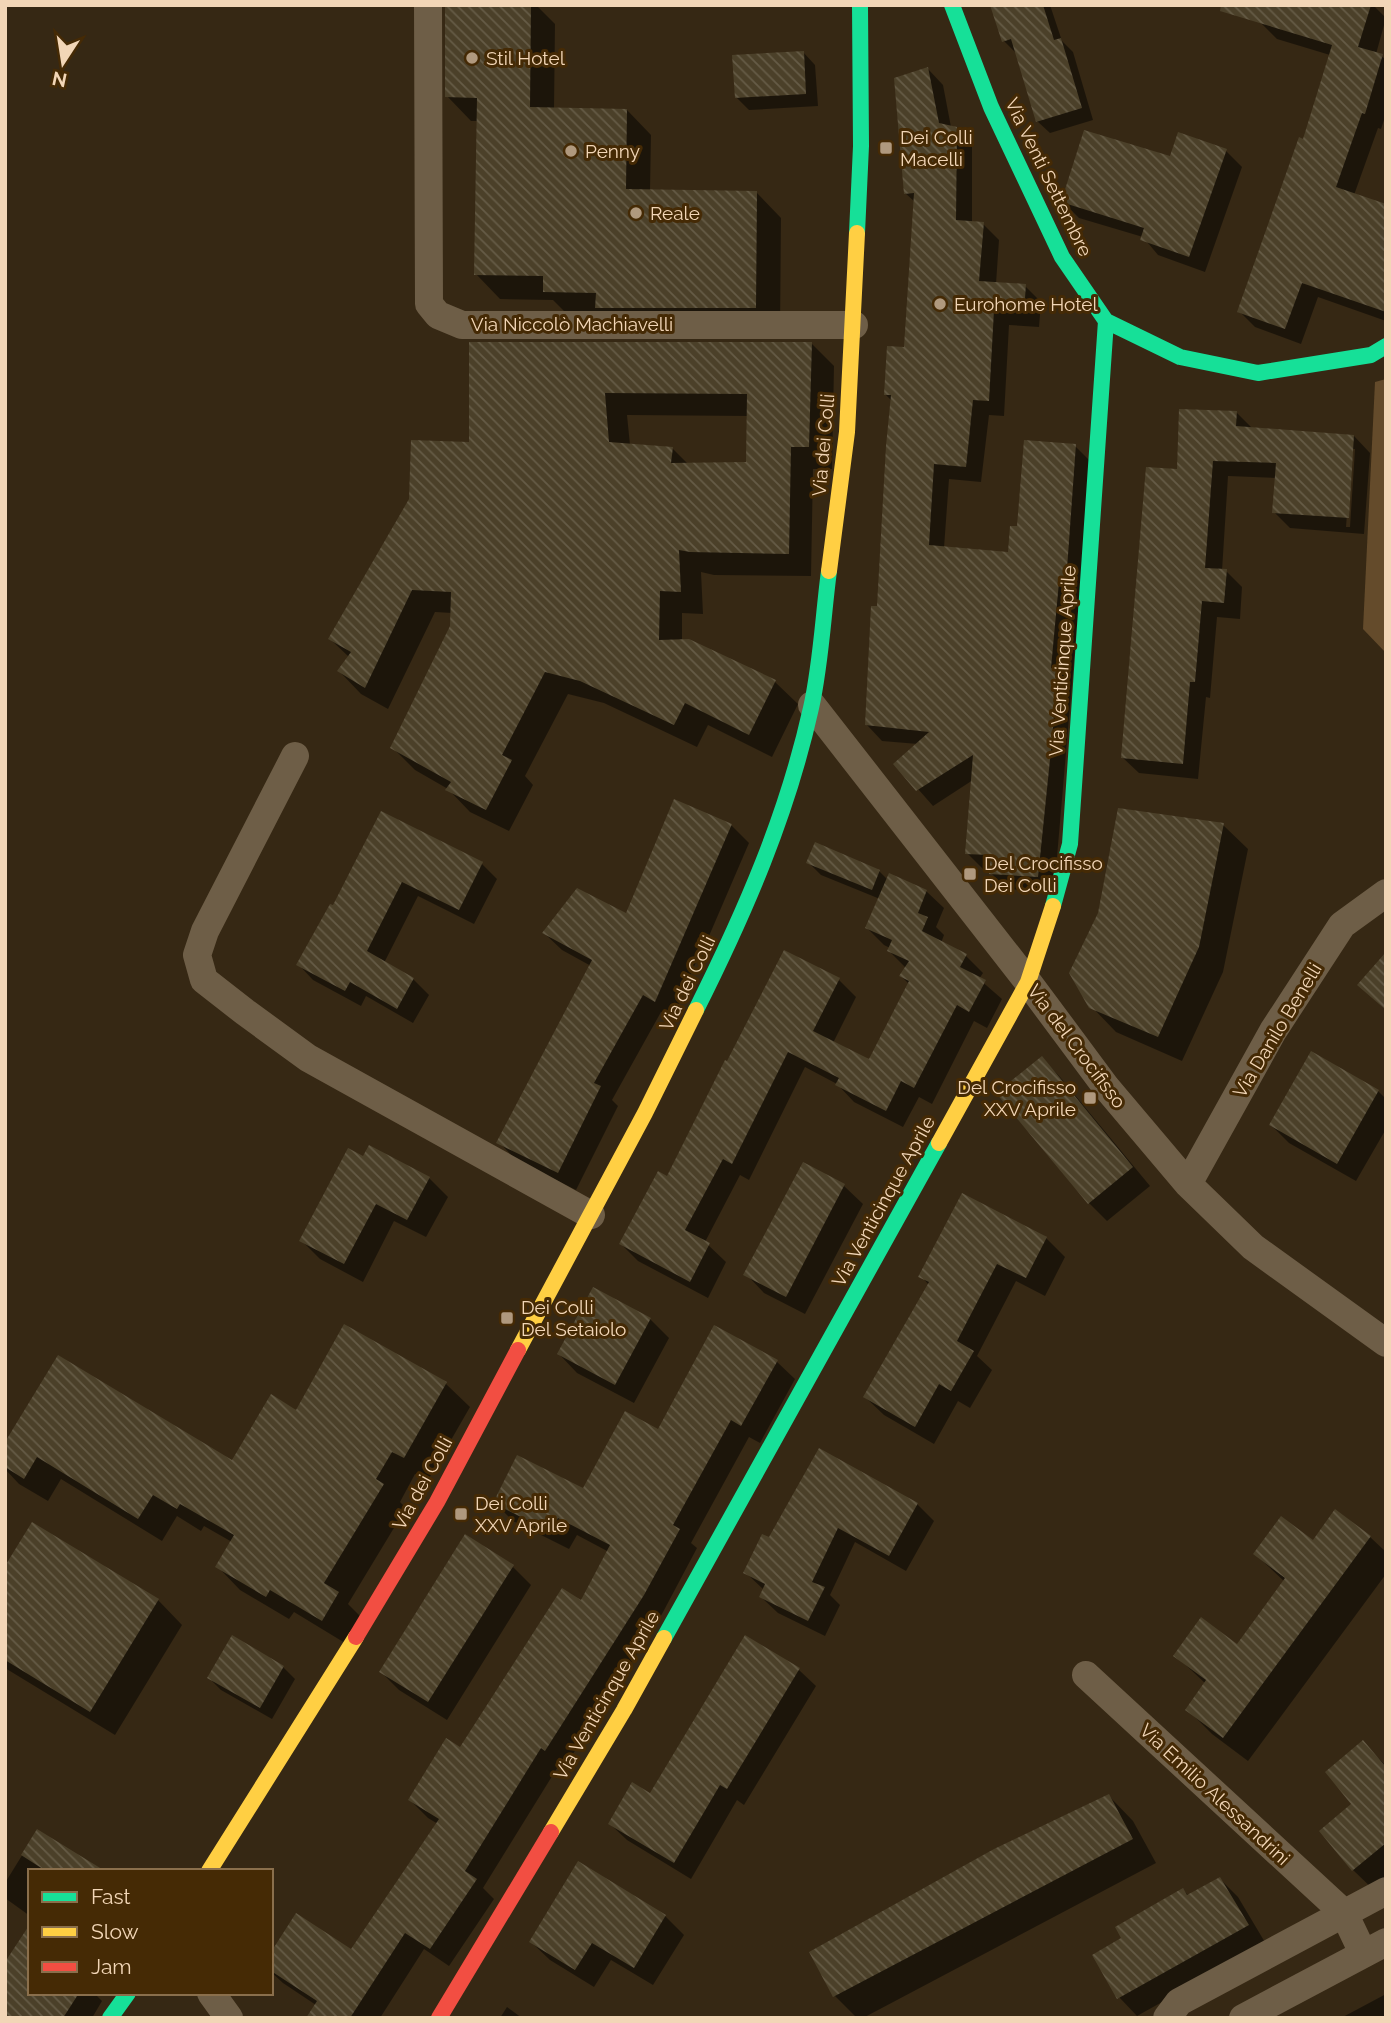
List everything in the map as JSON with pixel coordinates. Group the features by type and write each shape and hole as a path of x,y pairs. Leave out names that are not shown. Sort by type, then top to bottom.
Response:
{"street":[{"name":"Via Niccolò Machiavelli","path":"428,5 429,304 438,315 462,324 854,325"},
{"name":"Via Venti Settembre","path":"952,5 991,107 1062,257 1106,321 1180,357 1258,373 1371,355 1386,346"},
{"name":"Via dei Colli","path":"210,1869 424,1525 645,1113 731,940 770,849 793,780 812,705 847,432 861,146 860,6"},
{"name":"Via Venticinque Aprile","path":"439,2018 624,1710 1028,982 1046,933 1070,844 1106,321"},
{"name":"Via del Crocifisso","path":"812,705 1028,982 1106,1087 1188,1184 1253,1247 1386,1343"},
{"path":"295,755 205,931 197,955 204,980 308,1058 591,1215"},
{"name":"Via Danilo Benelli","path":"1188,1184 1273,1031 1342,925 1386,893"},
{"name":"Via Emilio Alessandrini","path":"1086,1675 1344,1913 1375,1948 1243,2018"},
{"path":"1167,2018 1179,2002 1386,1891"},
{"path":"110,2018 127,1995"},
{"path":"212,1995 229,2018"}],"shaded area":[{"path":"1386,379 1386,653 1363,629 1375,382"}],"building":[{"path":"445,5 531,5 530,107 627,109 626,189 757,191 756,308 595,308 596,293 543,292 543,276 474,275 477,98 445,97"},
{"path":"990,5 1043,5 1054,40 1061,38 1082,108 1036,122 1011,39 1002,42"},
{"path":"1221,5 1371,5 1358,47 1383,54 1365,114 1362,113 1336,187 1386,204 1386,312 1302,283 1285,329 1237,312 1299,137 1303,139 1332,45 1220,11"},
{"path":"804,51 806,94 735,98 732,55"},
{"path":"928,67 939,123 957,127 956,220 984,222 979,281 1026,284 1024,312 994,310 989,401 973,400 966,467 934,464 929,545 1008,552 1010,526 1017,526 1024,440 1076,444 1066,583 1059,582 1051,668 1057,669 1038,877 989,874 990,855 965,854 973,755 916,791 893,764 929,732 865,725 871,606 877,606 891,395 884,395 887,346 904,347 914,193 904,194 894,78"},
{"path":"1084,130 1170,156 1178,132 1227,149 1189,257 1140,240 1144,228 1061,202"},
{"path":"469,342 812,342 809,447 791,447 789,554 679,550 681,592 660,591 659,640 689,639 776,680 749,735 685,703 674,725 580,681 545,672 502,755 512,760 486,810 445,790 451,782 390,748 450,626 451,592 412,590 365,688 337,671 351,652 328,639 409,499 411,440 469,442","holes":["605,393 747,394 746,462 671,463 673,447 609,442"]},
{"path":"1179,409 1237,411 1236,426 1354,435 1349,518 1272,513 1276,463 1213,461 1205,568 1227,569 1224,603 1202,601 1195,682 1190,682 1183,764 1121,758 1146,467 1177,469"},
{"path":"674,799 732,824 655,1002 643,995 594,1083 601,1086 558,1173 496,1143 592,960 542,933 577,888 626,913"},
{"path":"1118,808 1224,823 1199,947 1158,1037 1089,1008 1069,973 1098,913"},
{"path":"381,811 483,862 459,910 402,882 367,951 414,978 397,1009 350,982 345,991 296,965 330,904 333,905"},
{"path":"815,842 880,870 872,890 806,863"},
{"path":"889,873 927,890 918,913 928,917 922,931 967,954 960,967 986,980 969,1012 957,1005 914,1088 901,1081 886,1111 835,1085 839,1078 788,1052 732,1164 723,1159 685,1230 710,1243 690,1282 619,1244 658,1171 667,1176 784,950 840,978 813,1031 869,1059 909,981 899,976 909,961 887,951 892,940 865,928"},
{"path":"1386,952 1386,1010 1357,985"},
{"path":"1311,1051 1379,1090 1337,1164 1269,1125"},
{"path":"1042,1056 1133,1167 1088,1204 996,1093"},
{"path":"369,1145 430,1177 407,1220 376,1204 344,1264 299,1241 348,1148 363,1156"},
{"path":"803,1162 845,1184 786,1297 743,1275"},
{"path":"962,1193 1047,1237 1026,1278 997,1264 957,1341 974,1351 951,1391 939,1384 915,1427 863,1397 929,1282 918,1277"},
{"path":"593,1287 651,1318 615,1385 557,1354"},
{"path":"344,1324 447,1382 404,1458 392,1452 376,1479 384,1484 324,1583 339,1592 322,1621 270,1590 266,1597 215,1567 234,1535 180,1504 177,1509 153,1495 138,1519 37,1457 24,1479 5,1467 5,1442 58,1355 232,1460 271,1394 296,1410"},
{"path":"714,1325 778,1360 741,1426 731,1420 673,1525 680,1529 644,1595 545,1751 541,1748 465,1871 477,1879 430,1949 405,1933 350,2018 306,2018 317,2001 273,1972 273,1949 296,1913 351,1949 439,1819 408,1800 446,1738 460,1747 562,1588 581,1600 610,1545 558,1518 551,1532 493,1503 517,1455 583,1488 625,1411 658,1429"},
{"path":"819,1448 918,1503 889,1556 838,1528 812,1582 825,1587 808,1621 759,1597 765,1584 743,1573 762,1534 769,1537"},
{"path":"1335,1509 1371,1536 1223,1738 1185,1710 1206,1680 1173,1656 1201,1617 1237,1644 1285,1578 1253,1554 1281,1516 1313,1540"},
{"path":"32,1522 159,1599 90,1712 5,1660 5,1566"},
{"path":"465,1534 514,1565 428,1702 379,1672"},
{"path":"232,1635 284,1666 260,1708 207,1678"},
{"path":"745,1635 800,1668 727,1789 720,1785 674,1863 608,1824 632,1782 650,1793"},
{"path":"1363,1740 1386,1767 1386,1843 1352,1871 1319,1831 1351,1804 1325,1772"},
{"path":"1109,1794 1133,1839 833,1997 809,1952 994,1849"},
{"path":"37,1829 102,1869 43,1869 21,1855"},
{"path":"578,1861 666,1915 634,1968 592,1943 575,1970 529,1942"},
{"path":"1220,1877 1249,1925 1117,1999 1092,1955 1121,1938 1115,1927 1183,1888 1187,1895"},
{"path":"28,1927 28,1995 78,1995 63,2018 5,2018 5,1962"}],"traffic: fast":[{"path":"857,233 861,146 860,5"},
{"path":"952,5 991,107 1062,257 1106,321 1180,357 1258,373 1371,355 1386,346"},
{"path":"1053,906 1070,844 1106,321"},
{"path":"696,1010 748,900 790,787 814,691 829,571"},
{"path":"664,1638 939,1143"},
{"path":"110,2018 127,1995"}],"traffic: slow":[{"path":"829,571 847,432 857,233"},
{"path":"939,1143 1028,982 1053,906"},
{"path":"518,1350 645,1113 696,1010"},
{"path":"210,1869 356,1637"},
{"path":"551,1832 664,1638"}],"traffic: jam":[{"path":"356,1637 437,1502 518,1350"},
{"path":"439,2018 551,1832"}],"place":[{"name":"Stil Hotel","path":"472,58"},
{"name":"Dei Colli Macelli","path":"886,148"},
{"name":"Penny","path":"571,151"},
{"name":"Reale","path":"636,213"},
{"name":"Eurohome Hotel","path":"940,304"},
{"name":"Del Crocifisso Dei Colli","path":"970,874"},
{"name":"Del Crocifisso XXV Aprile","path":"1090,1098"},
{"name":"Dei Colli Del Setaiolo","path":"507,1318"},
{"name":"Dei Colli XXV Aprile","path":"461,1514"}]}
